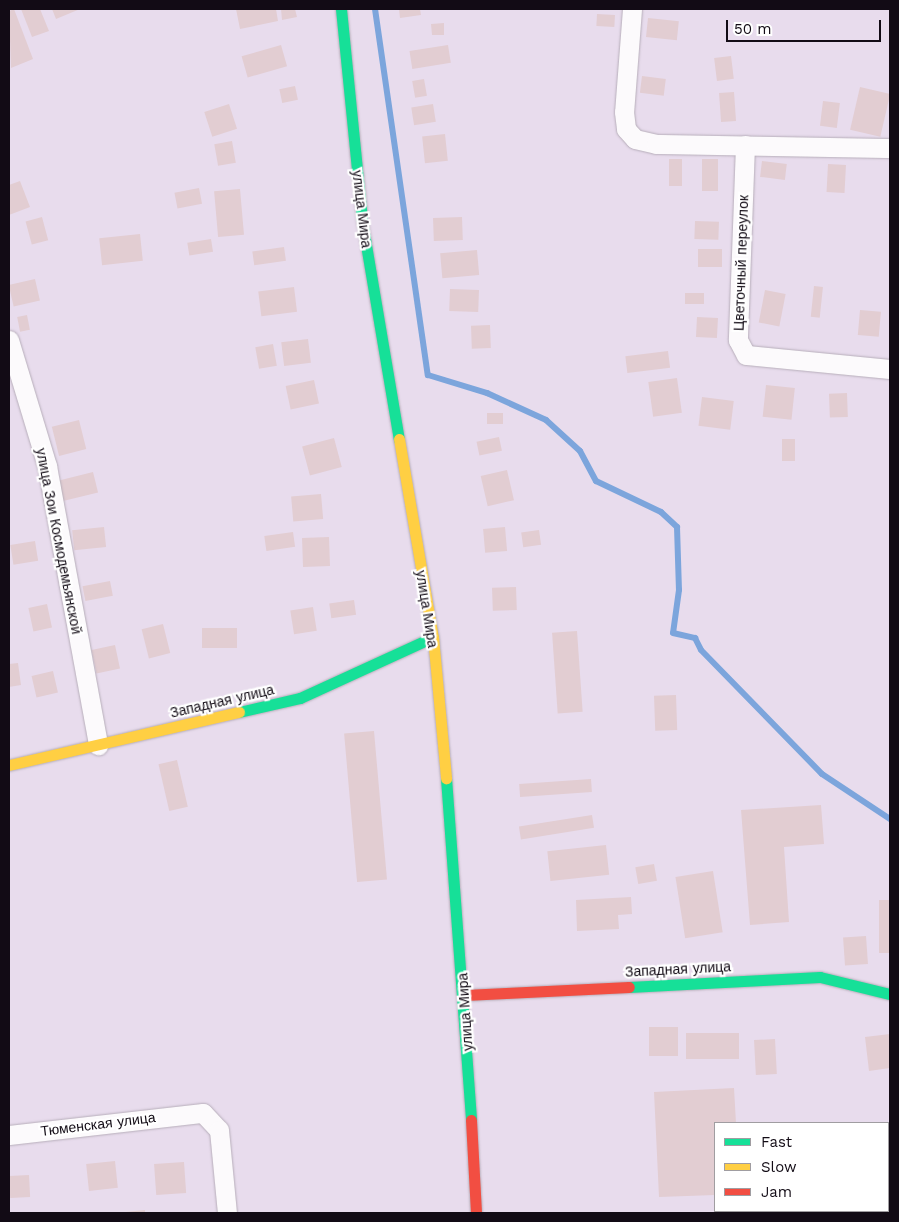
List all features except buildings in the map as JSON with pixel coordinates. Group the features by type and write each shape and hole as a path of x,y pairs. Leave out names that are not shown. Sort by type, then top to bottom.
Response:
{"main road":[{"name":"улица Мира","path":"341,9 362,222 433,637 465,995 476,1213"},
{"name":"Западная улица","path":"9,765 300,698 433,637"},
{"name":"Западная улица","path":"465,995 820,977 890,994"}],"street":[{"path":"632,9 626,129 635,139 656,144 890,148"},
{"name":"Цветочный переулок","path":"745,145 738,340 746,355 890,369"},
{"name":"улица Зои Космодемьянской","path":"9,340 47,466 98,745"},
{"name":"Тюменская улица","path":"9,1135 187,1113 203,1114 220,1130 227,1213"}],"waterway":[{"path":"375,9 428,375 487,393 546,420 580,451 596,481 661,512 677,527 679,590 673,633 695,638 701,650 822,774 890,819"}],"traffic: fast":[{"path":"341,9 362,221 399,439"},
{"path":"239,712 300,698 433,637"},
{"path":"446,778 471,1120"},
{"path":"629,987 820,977 890,994"}],"traffic: slow":[{"path":"399,439 433,637 446,778"},
{"path":"9,765 239,712"}],"traffic: jam":[{"path":"465,995 629,987"},
{"path":"471,1120 476,1213"}]}
